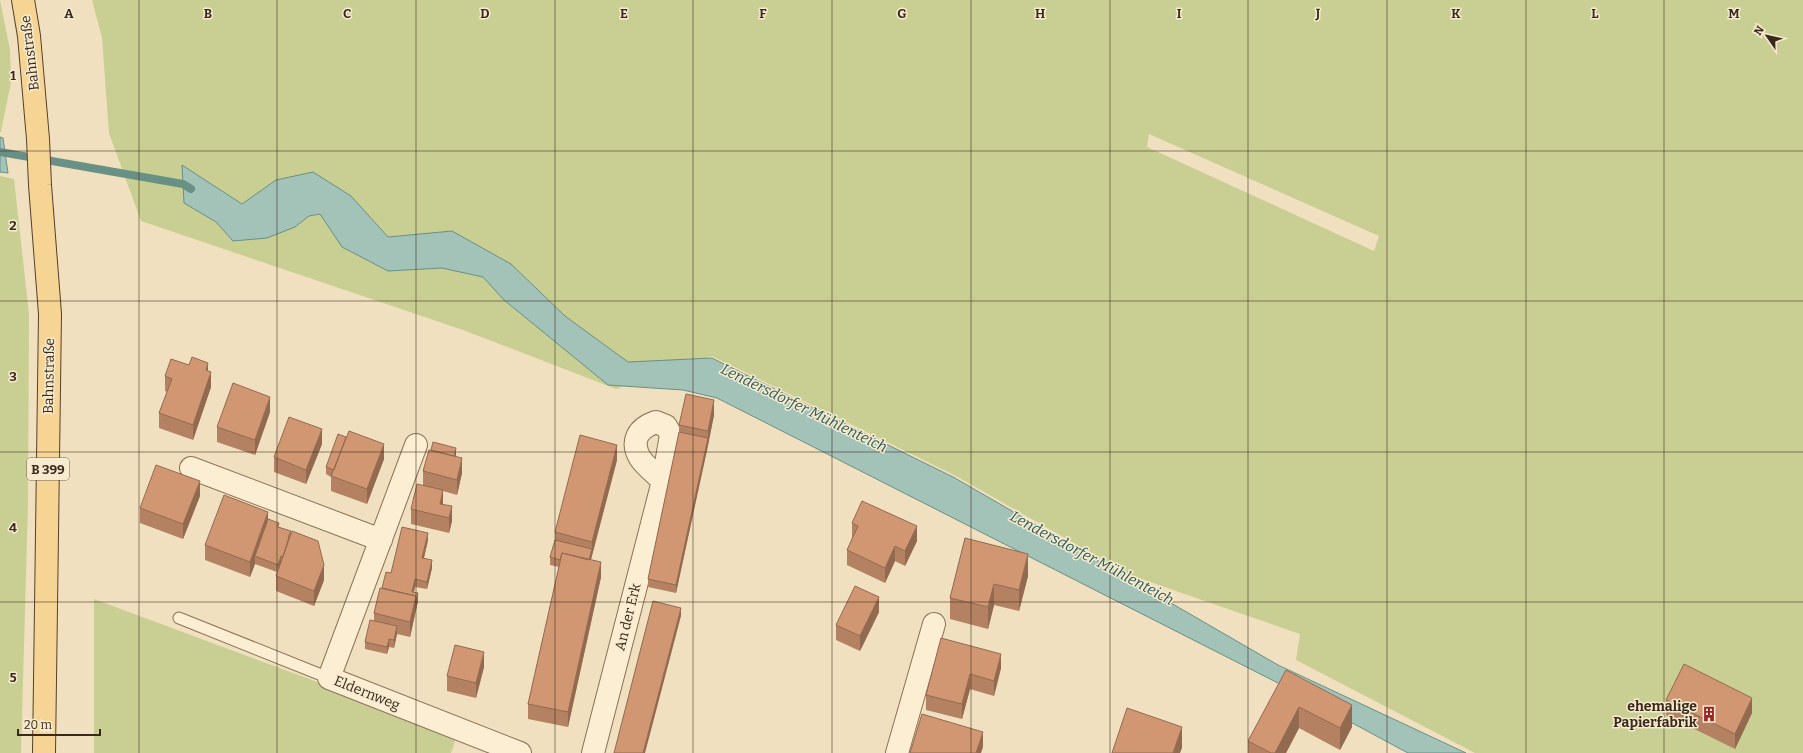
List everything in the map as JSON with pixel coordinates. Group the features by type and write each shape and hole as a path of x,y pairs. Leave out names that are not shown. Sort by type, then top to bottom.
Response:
{"main road":[{"name":"Bahnstraße","path":"23,0 29,36 38,139 50,314 44,753"}],"street":[{"name":"Eldernweg","path":"416,445 329,678 520,753"},
{"path":"191,468 381,540"},
{"name":"An der Erk","path":"593,753 663,481"},
{"path":"897,753 934,624"}],"lane":[{"path":"179,618 329,678"}],"green space":[{"path":"0,0 10,50 11,82 1,132 0,132"},
{"path":"92,0 1803,0 1803,753 1475,753 1296,660 1300,634 1130,575 956,476 712,356 616,389 463,330 141,221 109,133 102,38","holes":["1149,134 1379,236 1374,251 1147,147"]},
{"path":"0,176 14,179 29,314 28,504 21,753 0,753"},
{"path":"94,599 331,687 456,738 451,753 94,753"}],"water":[{"path":"0,137 3,138 8,173 0,172"},
{"path":"182,165 242,204 276,180 313,172 351,196 388,237 452,231 511,264 565,316 628,362 712,358 955,478 1278,665 1466,753 1408,753 1274,681 717,398 683,390 608,385 504,300 483,277 442,268 388,271 342,247 320,214 309,216 295,227 267,238 233,241 216,222 184,203"}],"building":[{"path":"192,357 208,363 206,370 211,372 193,425 159,413 172,379 165,376 171,359 189,365"},
{"path":"233,383 270,397 255,440 217,427"},
{"path":"686,394 714,400 708,431 679,425"},
{"path":"289,417 322,429 306,470 274,457"},
{"path":"349,431 384,444 367,489 331,476"},
{"path":"679,432 708,438 676,585 648,579"},
{"path":"338,434 346,437 334,470 326,467"},
{"path":"580,435 617,445 592,542 555,532"},
{"path":"433,442 456,448 454,456 431,450"},
{"path":"429,450 462,458 457,480 423,471"},
{"path":"156,465 200,481 183,524 140,508"},
{"path":"417,484 443,490 440,504 452,506 449,518 411,509"},
{"path":"224,495 268,512 250,562 205,545"},
{"path":"862,501 917,526 905,551 895,546 885,568 847,550 858,526 852,523"},
{"path":"268,519 279,523 278,527 291,531 283,557 281,556 278,565 255,556"},
{"path":"402,527 428,533 422,558 432,560 427,582 415,579 412,592 418,593 416,603 416,596 382,588 386,572 391,573"},
{"path":"292,531 318,541 324,565 314,591 276,576"},
{"path":"965,538 1028,554 1019,590 994,584 988,607 950,598"},
{"path":"555,540 592,549 589,560 562,553 560,560 550,557"},
{"path":"562,553 601,562 568,712 528,704"},
{"path":"855,586 879,597 860,636 836,625"},
{"path":"380,588 416,596 410,622 374,613"},
{"path":"653,601 681,608 643,753 614,753"},
{"path":"370,620 397,626 394,640 389,639 387,647 365,642"},
{"path":"941,638 1001,654 994,681 970,674 962,704 926,695"},
{"path":"455,645 484,652 476,683 447,676"},
{"name":"ehemalige Papierfabrik","path":"1684,664 1752,698 1735,734 1666,700"},
{"path":"1286,670 1352,705 1340,728 1299,707 1275,753 1271,753 1248,741"},
{"path":"1127,708 1182,727 1173,753 1112,753"},
{"path":"922,714 983,732 976,753 910,753"}],"waterway":[{"name":"Lendersdorfer Mühlenteich","path":"0,152 183,184 191,189"}],"place":[{"name":"ehemalige Papierfabrik","path":"1709,714"}]}
